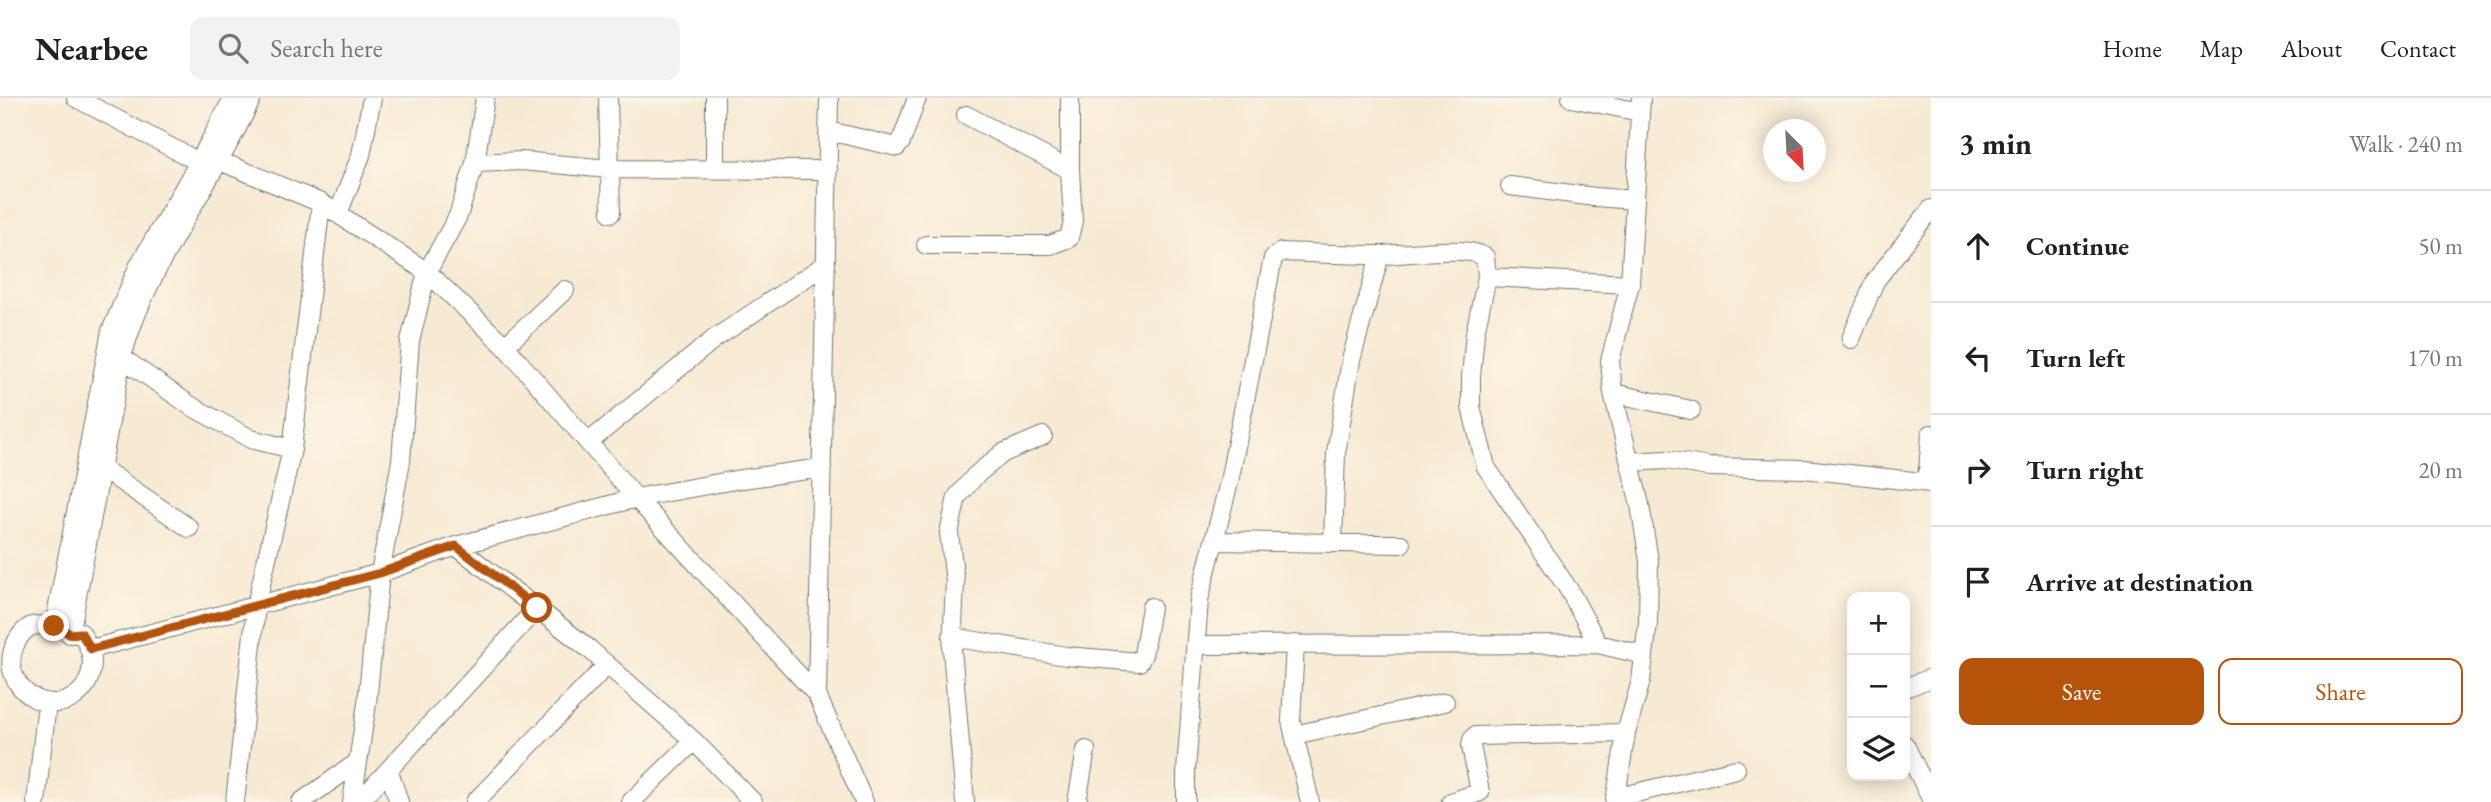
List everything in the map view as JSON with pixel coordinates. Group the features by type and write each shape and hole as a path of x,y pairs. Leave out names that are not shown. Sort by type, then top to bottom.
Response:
{"street":[{"path":"76,98 203,154 216,168 321,204 427,272 505,346 636,498 817,695 864,802"},
{"path":"62,630 111,331 139,265 233,98"},
{"path":"62,630 122,358 134,315 252,98"},
{"path":"338,214 361,155 372,98"},
{"path":"352,802 367,703 380,573 401,461 410,341 427,272 458,216 475,163 485,98"},
{"path":"608,98 611,213"},
{"path":"715,98 715,170"},
{"path":"817,695 829,98"},
{"path":"828,131 897,147 917,98"},
{"path":"926,245 1050,244 1069,238 1073,221 1070,98"},
{"path":"1571,98 1640,105 1630,284 1611,361 1613,393 1630,462 1649,561 1648,622 1641,681 1626,733 1615,800 1736,769"},
{"path":"966,115 1070,170"},
{"path":"475,163 521,161 609,169 828,170"},
{"path":"1510,186 1635,200"},
{"path":"235,802 256,606 292,449 321,204"},
{"path":"1851,339 1875,281 1930,211"},
{"path":"1186,802 1199,600 1230,482 1273,258 1281,252 1380,255 1462,251 1478,252 1485,257 1487,277 1475,333 1471,377 1472,407 1486,467 1569,590 1598,644"},
{"path":"1334,543 1336,453 1352,360 1380,255"},
{"path":"589,442 714,339 826,264"},
{"path":"1487,277 1630,284"},
{"path":"505,346 565,290"},
{"path":"122,358 191,406 251,439 292,449"},
{"path":"1613,393 1691,410"},
{"path":"1630,462 1666,460 1709,467 1804,469 1929,482 1931,434"},
{"path":"965,802 953,637 954,581 949,533 957,497 976,475 1003,453 1043,436"},
{"path":"100,467 188,528"},
{"path":"91,649 380,573 456,546 636,498 822,468"},
{"path":"1214,541 1401,544"},
{"path":"456,546 607,665 694,741 753,802"},
{"path":"953,637 1066,656 1139,662 1143,654 1151,607"},
{"path":"359,802 537,608"},
{"path":"33,625 81,633 91,649 93,663 84,688 62,703 47,704 35,701 24,694 5,673 14,645 33,625"},
{"path":"1295,644 1291,721 1310,802"},
{"path":"1195,645 1598,644 1644,654"},
{"path":"475,802 607,665"},
{"path":"1910,686 1931,678"},
{"path":"1294,736 1445,702"},
{"path":"36,802 47,704"},
{"path":"1451,802 1480,792 1471,746 1475,736 1626,733"},
{"path":"631,802 694,741"},
{"path":"1077,802 1086,750"},
{"path":"1910,755 1931,797"},
{"path":"301,802 358,762"},
{"path":"389,771 399,802"}],"route":[{"path":"54,626 55,621 69,634 81,633 91,649 380,573 456,546 537,608"}]}
